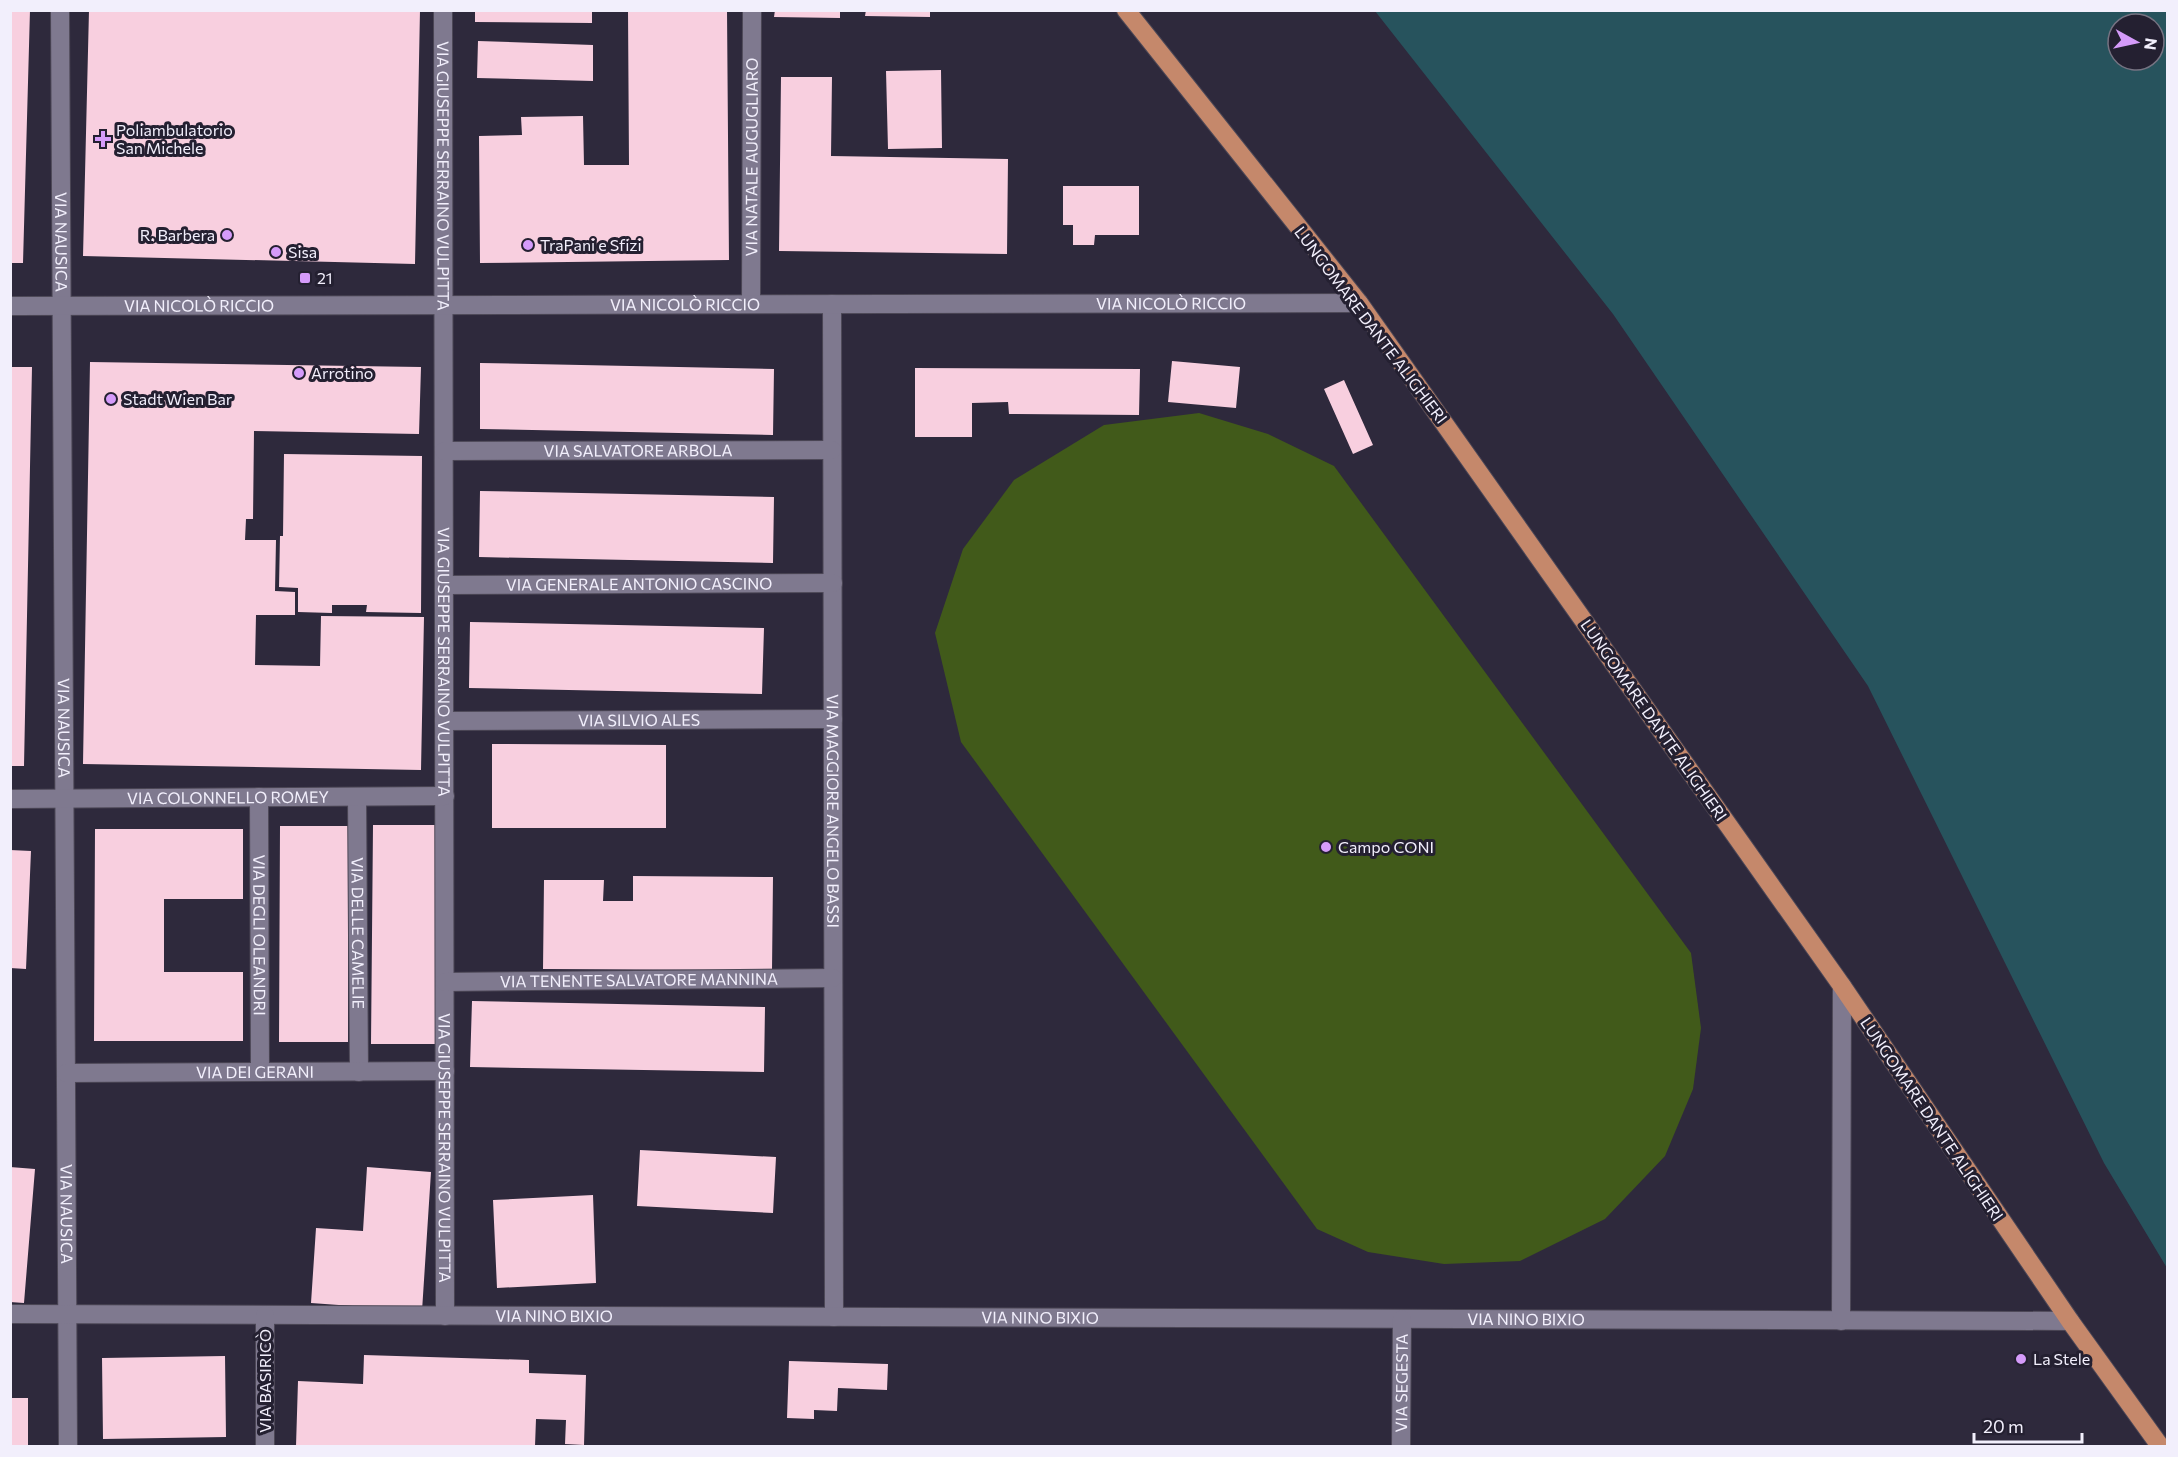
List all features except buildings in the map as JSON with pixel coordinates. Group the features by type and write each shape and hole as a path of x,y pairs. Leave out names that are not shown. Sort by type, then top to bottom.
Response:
{"main road":[{"name":"LUNGOMARE DANTE ALIGHIERI","path":"1126,10 1359,303 1842,986 2070,1322 2160,1446"}],"street":[{"name":"VIA NAUSICA","path":"60,10 68,1446"},
{"name":"VIA GIUSEPPE SERRAINO VULPITTA","path":"443,10 445,1316"},
{"name":"VIA NATALE AUGUGLIARO","path":"751,304 752,10"},
{"name":"VIA NICOLÒ RICCIO","path":"10,306 1359,303"},
{"name":"VIA MAGGIORE ANGELO BASSI","path":"832,304 834,1317"},
{"name":"VIA SALVATORE ARBOLA","path":"444,451 832,450"},
{"name":"VIA GENERALE ANTONIO CASCINO","path":"444,585 833,583"},
{"name":"VIA SILVIO ALES","path":"444,721 833,719"},
{"name":"VIA DELLE CAMELIE","path":"357,796 359,1072"},
{"name":"VIA COLONNELLO ROMEY","path":"10,799 445,796"},
{"name":"VIA DEGLI OLEANDRI","path":"259,797 260,1072"},
{"name":"VIA TENENTE SALVATORE MANNINA","path":"445,982 833,978"},
{"path":"1841,1321 1842,986"},
{"name":"VIA DEI GERANI","path":"66,1073 445,1071"},
{"name":"VIA NINO BIXIO","path":"10,1314 2070,1322"},
{"name":"VIA BASIRICÒ","path":"265,1315 265,1446"},
{"name":"VIA SEGESTA","path":"1401,1446 1402,1319"}],"green space":[{"name":"Campo CONI","path":"1199,413 1268,434 1334,466 1691,953 1701,1028 1693,1089 1665,1156 1605,1219 1520,1261 1444,1264 1368,1252 1317,1229 961,742 935,633 963,549 1014,480 1104,425"}],"shaded area":[{"path":"1375,11 2167,11 2167,1268 2104,1163 1868,686 1613,314"}],"place":[{"name":"Poliambulatorio San Michele","path":"103,139"},
{"name":"R. Barbera","path":"227,235"},
{"name":"TraPani e Sfizi","path":"528,245"},
{"name":"Sisa","path":"276,252"},
{"name":"21","path":"305,278"},
{"name":"Arrotino","path":"299,373"},
{"name":"Stadt Wien Bar","path":"111,399"},
{"name":"Campo CONI","path":"1326,847"},
{"name":"La Stele","path":"2021,1359"}]}
